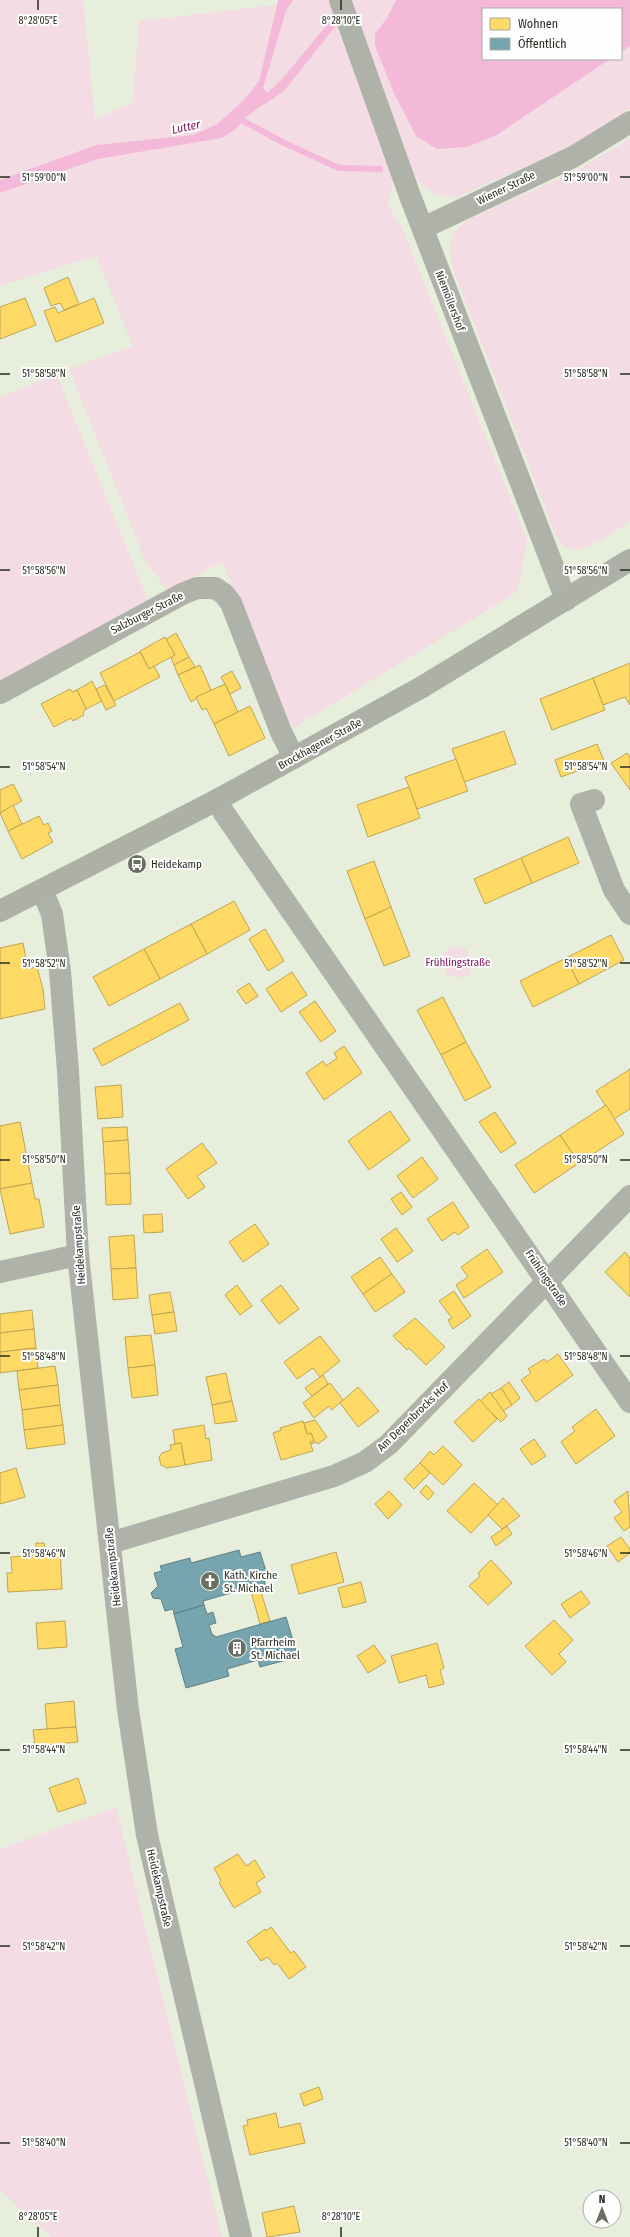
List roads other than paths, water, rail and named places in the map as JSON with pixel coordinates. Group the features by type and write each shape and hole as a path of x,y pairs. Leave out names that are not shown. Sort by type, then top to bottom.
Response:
{"main road":[{"name":"Brockhagener Straße","path":"0,911 217,800 422,687 630,560"}],"street":[{"name":"Niemöllershof","path":"340,0 423,228 566,600"},
{"name":"Wiener Straße","path":"423,228 573,156 630,122"},
{"name":"Salzburger Straße","path":"0,693 163,603 197,588 215,588 224,594 231,603 281,732 294,758"},
{"name":"Frühlingstraße","path":"217,800 224,813 630,1402"},
{"path":"594,800 582,804 614,890 630,914"},
{"name":"Heidekampstraße","path":"42,890 52,914 60,971 69,1075 78,1255 128,1710 146,1835 241,2237"},
{"name":"Am Depenbrocks Hof","path":"110,1543 334,1476 365,1462 389,1444 630,1196"},
{"path":"0,1272 78,1255"}],"waterway":[{"path":"238,118 282,142 339,168 380,169"}],"place":[{"name":"Heidekamp","path":"137,864"},
{"name":"Kath. Kirche St. Michael","path":"210,1581"},
{"name":"Pfarrheim St. Michael","path":"237,1648"}],"water label":[{"name":"Lutter","path":"186,127"}]}
